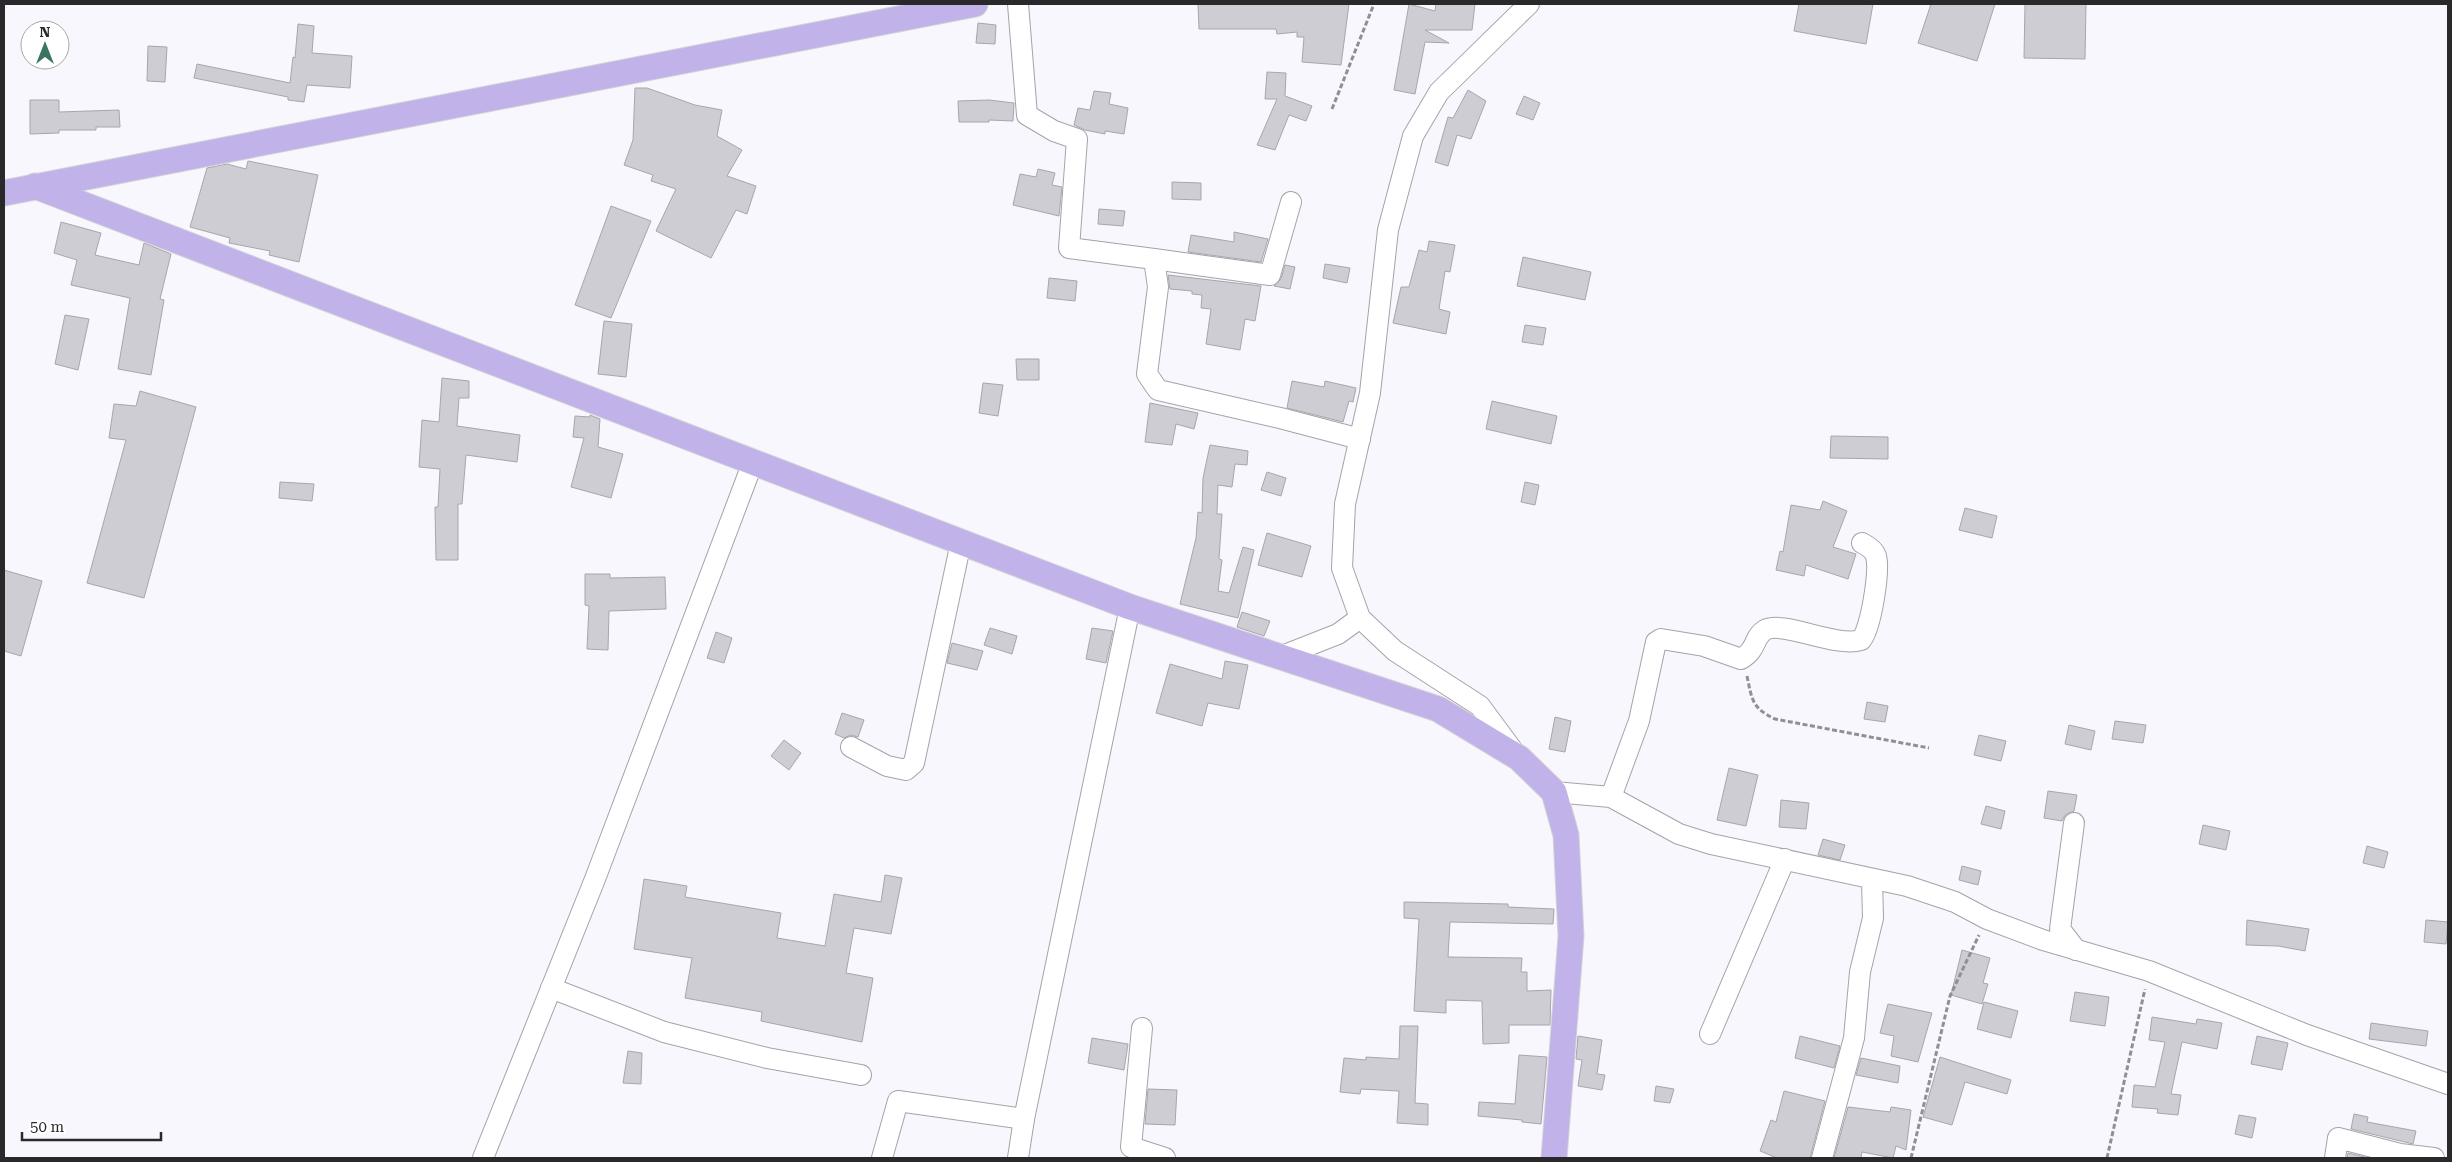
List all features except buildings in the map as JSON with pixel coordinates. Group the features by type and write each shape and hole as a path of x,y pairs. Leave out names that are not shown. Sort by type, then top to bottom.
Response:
{"main road":[{"path":"4,193 975,4"},
{"path":"35,186 1130,607 1438,708 1519,758 1554,792 1566,835 1571,936 1554,1158"}],"street":[{"path":"1018,4 1027,115 1054,132 1077,139 1068,248 1270,275 1291,202"},
{"path":"1519,758 1480,706 1395,650 1360,618 1342,568 1345,504 1370,393 1388,230 1412,136 1439,92 1529,4"},
{"path":"1154,259 1158,287 1147,374 1158,390 1280,418 1360,440"},
{"path":"483,1158 602,861 753,462"},
{"path":"851,747 887,766 906,770 914,762 961,542"},
{"path":"1611,797 1640,721 1656,642 1661,639 1704,646 1741,659 1753,650 1760,635 1770,628 1826,639 1854,642 1861,640 1868,628 1877,567 1874,552 1862,543"},
{"path":"1018,1158 1024,1119 1130,607"},
{"path":"1282,656 1338,634 1360,618"},
{"path":"1554,792 1611,797 1679,834 1712,844 1785,858 1872,880 1907,886 1955,902 1987,919 2076,950 2149,971 2307,1035 2448,1084"},
{"path":"2074,823 2060,929 2076,950"},
{"path":"1710,1034 1785,858"},
{"path":"1822,1158 1854,1038 1860,972 1873,918 1872,880"},
{"path":"552,988 664,1032 767,1058 861,1075"},
{"path":"1142,1028 1132,1147 1164,1158"},
{"path":"882,1158 898,1101 1024,1119"},
{"path":"2334,1158 2338,1138 2400,1156 2434,1158"}],"path":[{"path":"1332,109 1374,4"},
{"path":"1741,659 1745,665 1754,704 1760,712 1775,719 1929,748"},
{"path":"1911,1158 1950,996 1987,919"},
{"path":"2107,1158 2149,971"}]}
